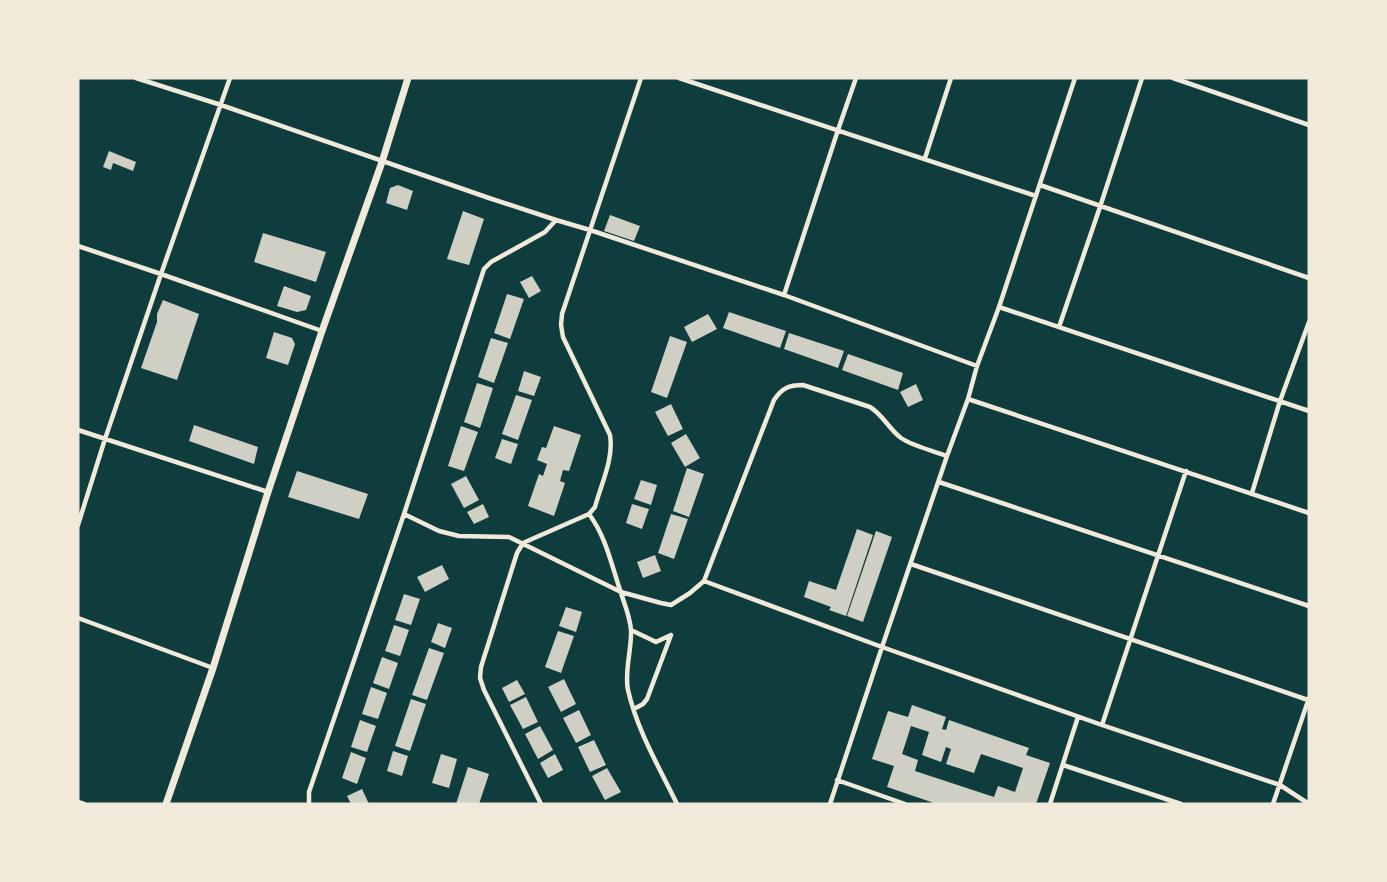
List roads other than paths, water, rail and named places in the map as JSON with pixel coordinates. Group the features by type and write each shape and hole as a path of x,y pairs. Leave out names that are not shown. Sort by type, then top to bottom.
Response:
{"main road":[{"path":"166,804 213,668 268,492 322,331 382,162 408,78"}],"street":[{"path":"136,78 784,295 977,366"},
{"path":"78,525 161,274 230,78"},
{"path":"541,804 484,690 480,678 481,667 517,553 523,543 589,514 595,507 612,447 610,435 563,337 561,325 562,315 641,78"},
{"path":"679,78 1036,196"},
{"path":"784,295 856,78"},
{"path":"925,159 951,78"},
{"path":"830,804 1076,78"},
{"path":"1059,327 1142,78"},
{"path":"1173,78 1309,125"},
{"path":"1040,185 1309,278"},
{"path":"309,804 309,792 404,514 484,269 491,262 545,232 556,220"},
{"path":"78,246 322,331"},
{"path":"999,307 1309,411"},
{"path":"1251,493 1280,401 1309,322"},
{"path":"404,514 439,531 459,536 509,537 621,592 671,604 690,593 704,581 774,400 779,392 786,388 803,385 870,407 877,411 900,437 947,456"},
{"path":"968,399 1309,513"},
{"path":"78,430 268,492"},
{"path":"1102,725 1186,471"},
{"path":"939,482 1309,606"},
{"path":"589,514 603,537 628,613 631,630 627,687 647,742 677,804"},
{"path":"911,564 1309,698 1273,804"},
{"path":"704,581 1078,717 1280,785 1309,804"},
{"path":"78,618 213,668"},
{"path":"631,630 656,642 671,635 647,699 634,709"},
{"path":"1050,804 1078,717"},
{"path":"1063,765 1181,804"},
{"path":"837,780 905,804"},
{"path":"78,802 84,804"}]}
